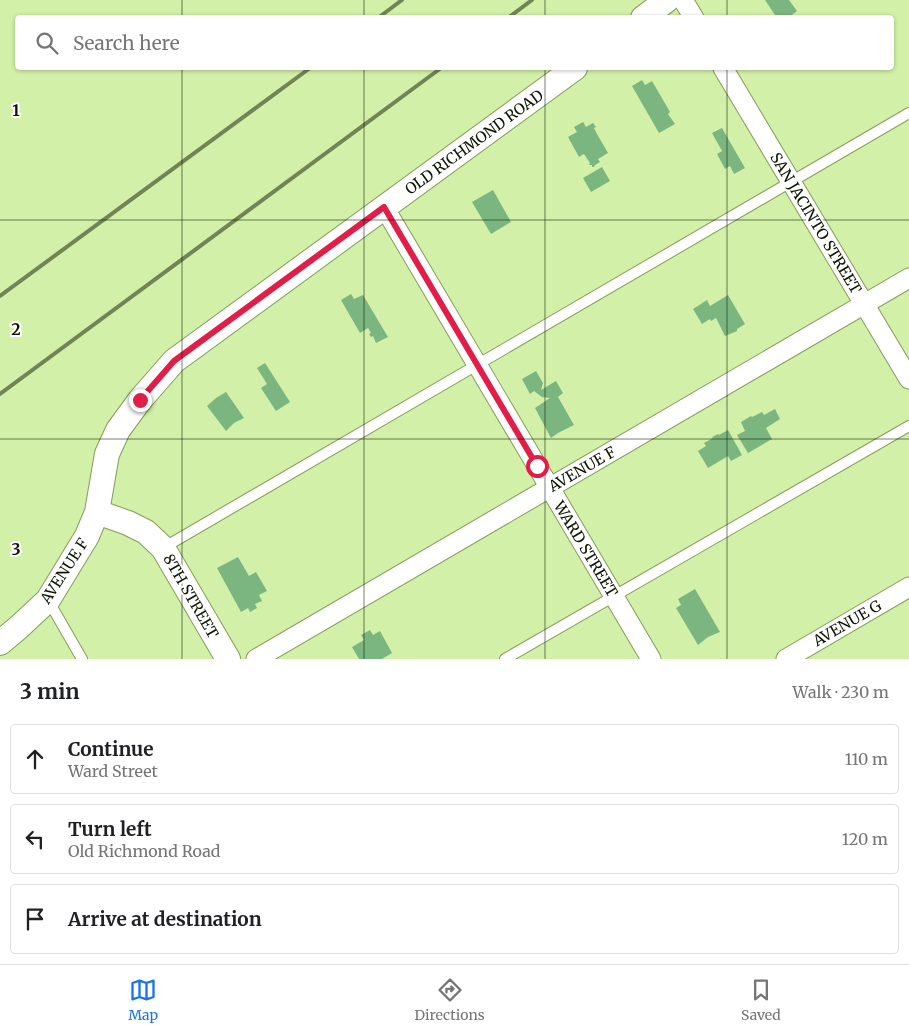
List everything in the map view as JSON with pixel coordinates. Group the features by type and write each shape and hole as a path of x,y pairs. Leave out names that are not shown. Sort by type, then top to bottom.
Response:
{"street":[{"path":"647,15 667,0"},
{"path":"683,0 692,15"},
{"name":"OLD RICHMOND ROAD","path":"97,512 107,454 118,430 140,400 174,361 572,70"},
{"name":"SAN JACINTO STREET","path":"724,70 909,379"},
{"name":"WARD STREET","path":"384,207 651,659"},
{"name":"AVENUE F","path":"256,659 909,278"},
{"name":"AVENUE F","path":"0,643 19,628 48,600 87,536 97,512"},
{"name":"8TH STREET","path":"97,512 128,523 146,532 163,548 228,659"},
{"name":"AVENUE G","path":"786,659 909,587"}],"lane":[{"path":"163,548 909,113"},
{"path":"505,659 909,426"},
{"path":"48,600 82,659"}],"building":[{"path":"765,0 789,0 797,11 792,15 775,15"},
{"path":"642,80 645,85 652,81 675,124 659,133 632,86"},
{"path":"583,122 586,127 593,123 608,153 598,159 600,162 594,167 589,165 590,163 584,154 579,157 568,137 577,132 574,127"},
{"path":"722,128 745,168 734,174 730,166 725,169 717,154 722,151 712,133"},
{"path":"602,167 610,181 591,192 583,178"},
{"path":"493,190 511,222 491,234 472,202"},
{"path":"351,294 354,299 363,295 388,337 376,343 373,336 371,337 369,334 371,333 368,328 360,333 341,300"},
{"path":"728,295 745,324 737,329 737,331 725,336 716,318 702,324 693,309 707,300 710,306"},
{"path":"265,363 290,402 276,411 261,388 267,384 257,368"},
{"path":"536,371 543,383 541,390 556,381 563,393 558,397 574,425 551,438 535,408 550,398 542,397 534,391 530,394 522,379"},
{"path":"226,392 244,418 234,423 226,431 207,406"},
{"path":"775,409 780,419 766,428 772,439 748,453 737,435 745,431 741,422 751,416 762,412 764,415"},
{"path":"728,430 742,455 731,461 728,456 708,468 698,451 706,446 704,443 712,437"},
{"path":"238,557 249,576 256,572 267,591 259,595 262,601 255,604 257,608 250,612 248,608 241,612 217,568"},
{"path":"695,589 720,632 708,637 698,645 676,608 681,605 678,599"},
{"path":"370,630 373,635 380,631 392,653 382,659 359,659 352,647 364,640 361,635"}],"railway":[{"path":"382,15 402,0"},
{"path":"512,15 532,0"},
{"path":"0,296 307,70"},
{"path":"0,394 438,70"}],"route":[{"path":"140,400 174,361 384,207 537,466"}]}
